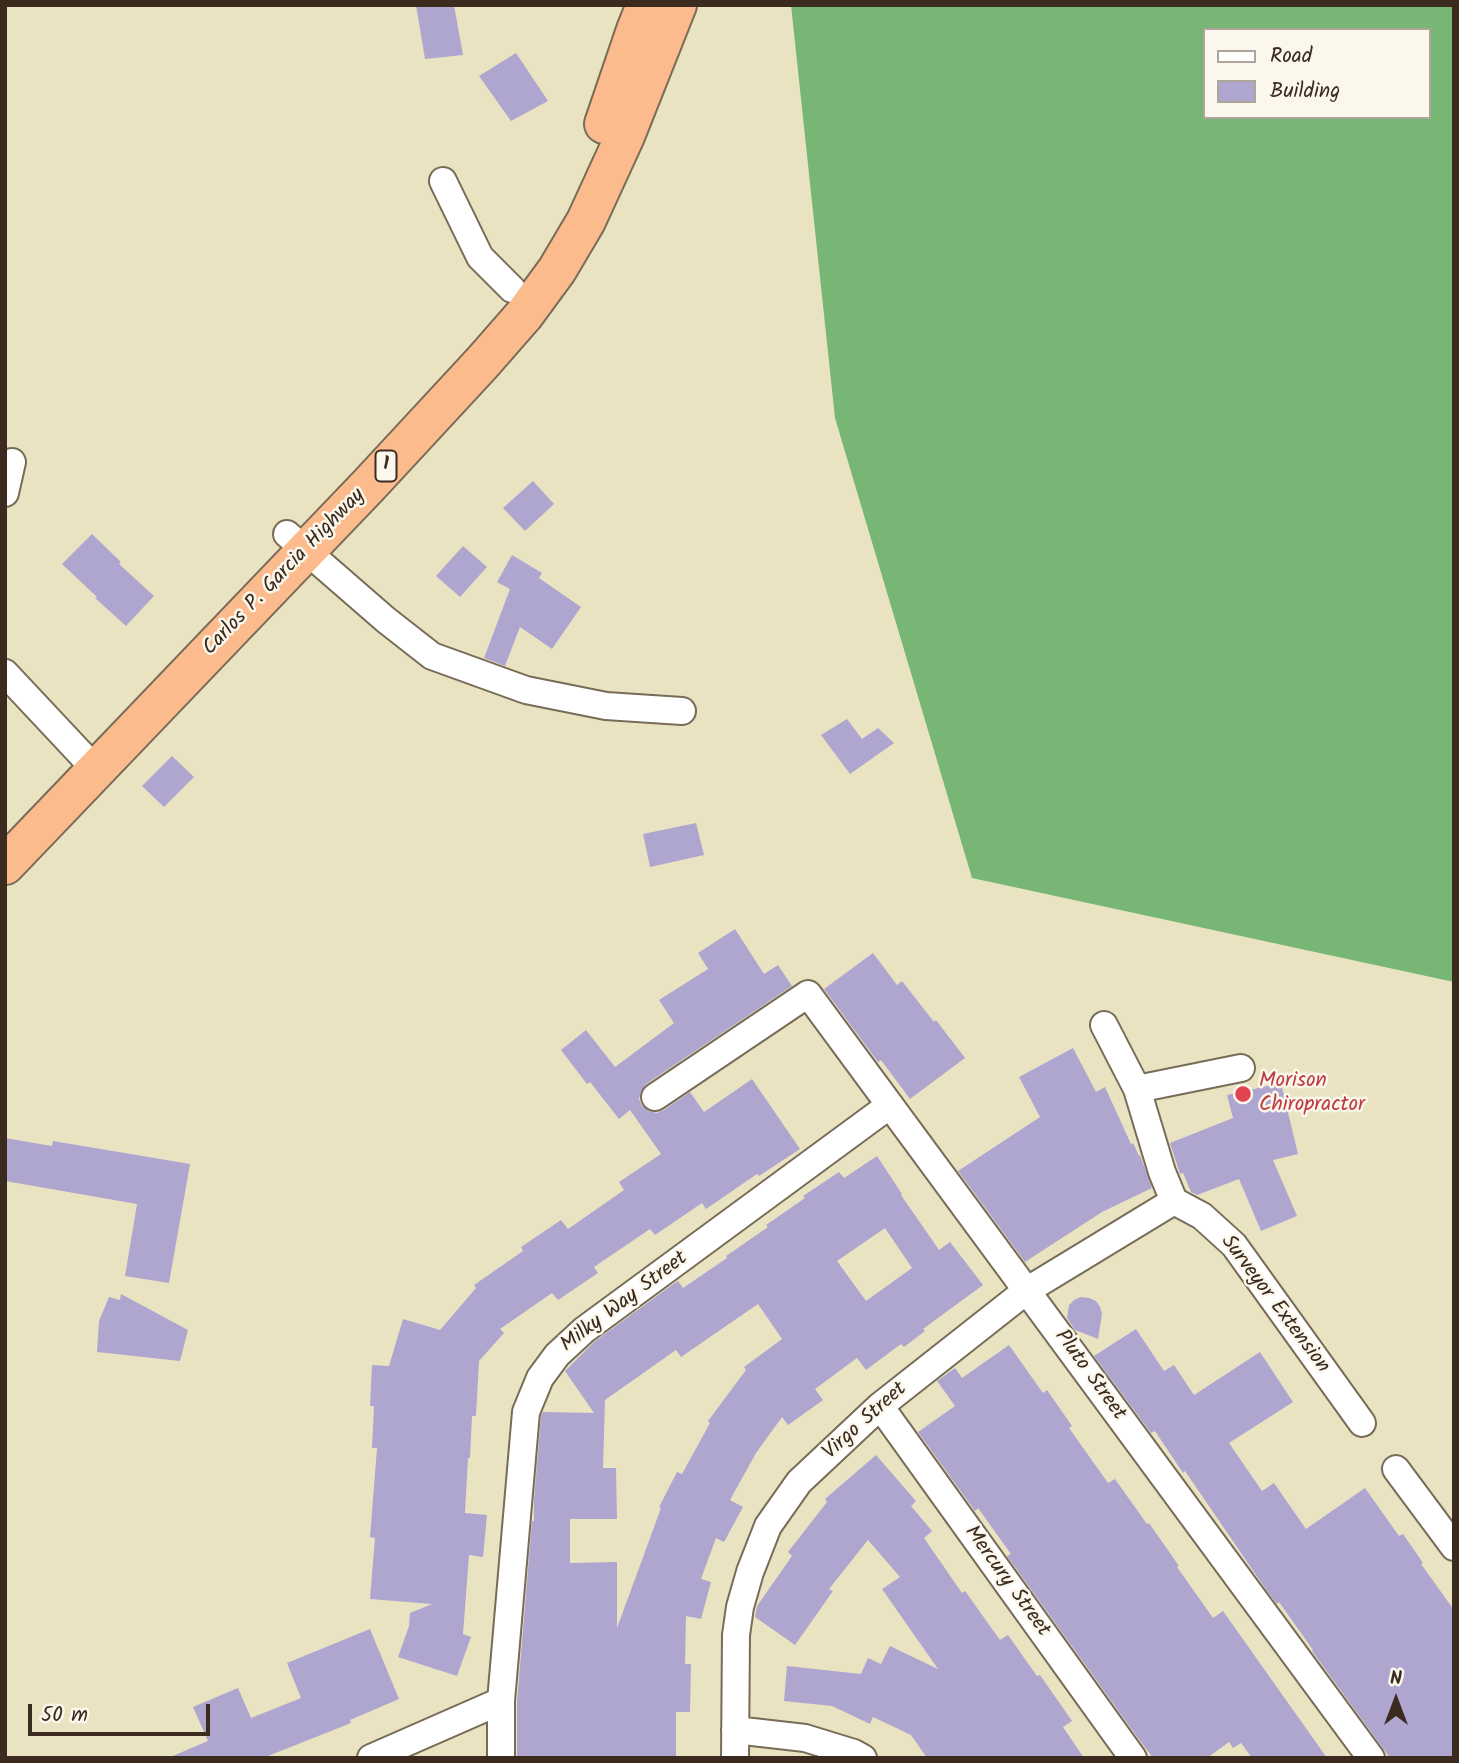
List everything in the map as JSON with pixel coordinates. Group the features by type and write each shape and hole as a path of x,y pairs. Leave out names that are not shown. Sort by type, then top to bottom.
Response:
{"highway":[{"name":"Carlos P. Garcia Highway","path":"296,542 512,289 537,255 565,207 604,123 646,5"},
{"name":"Carlos P. Garcia Highway","path":"5,865 87,761 296,542 482,363 524,315 557,270 586,221 625,136 677,5"},
{"name":"Carlos P. Garcia Highway","path":"5,828 87,761"}],"street":[{"path":"443,181 480,257 512,289"},
{"path":"5,493 12,462"},
{"path":"296,542 432,656 526,690 606,706 682,711"},
{"path":"5,673 87,761"},
{"name":"Pluto Street","path":"655,1097 808,994 1371,1758"},
{"path":"1104,1025 1137,1089 1174,1201"},
{"path":"1137,1089 1241,1069"},
{"name":"Milky Way Street","path":"501,1758 501,1701 526,1412 540,1378 557,1354 584,1331 890,1105"},
{"name":"Virgo Street","path":"735,1758 736,1635 740,1607 768,1525 799,1482 880,1406 1026,1291 1174,1201"},
{"name":"Surveyor Extension","path":"1174,1201 1202,1216 1234,1245 1362,1423"},
{"name":"Mercury Street","path":"880,1406 1133,1758"},
{"path":"1396,1469 1454,1547"},
{"path":"371,1758 501,1701"},
{"path":"735,1730 805,1738 863,1758"}],"green space":[{"path":"791,5 1454,5 1454,982 972,878 835,418"}],"building":[{"path":"416,5 454,5 463,55 425,59"},
{"path":"516,53 548,101 511,121 479,76"},
{"path":"533,481 554,504 525,531 503,508"},
{"path":"92,534 121,562 119,564 154,596 126,626 62,564"},
{"path":"463,546 487,567 460,597 436,576"},
{"path":"512,555 542,573 539,578 581,607 552,649 520,627 505,666 484,658 510,589 497,582"},
{"path":"847,719 862,739 878,728 894,743 850,774 821,735"},
{"path":"172,756 194,777 164,807 142,786"},
{"path":"696,823 704,855 650,867 643,834"},
{"path":"735,929 764,974 778,965 792,986 646,1084 639,1099 648,1111 657,1113 690,1092 704,1112 752,1079 800,1149 706,1209 702,1203 655,1235 650,1229 594,1267 598,1273 558,1300 552,1293 500,1329 504,1333 479,1361 476,1416 472,1416 468,1458 465,1513 487,1515 483,1557 469,1555 463,1634 471,1637 457,1676 398,1657 409,1626 410,1613 432,1604 370,1599 375,1538 370,1537 377,1448 372,1448 372,1365 389,1366 403,1319 440,1330 476,1288 474,1285 523,1251 521,1247 561,1220 568,1229 624,1190 619,1182 661,1154 630,1110 619,1119 561,1050 586,1030 615,1067 674,1023 659,1000 708,969 698,953"},
{"path":"873,953 897,985 902,981 965,1058 910,1099 881,1060 878,1062 824,989"},
{"path":"1073,1048 1096,1092 1105,1087 1131,1144 1133,1143 1140,1155 1152,1188 1102,1212 1025,1262 958,1171 1040,1117 1019,1077"},
{"path":"1281,1083 1298,1154 1273,1160 1297,1216 1261,1231 1239,1179 1197,1195 1191,1192 1183,1173 1180,1174 1170,1143 1233,1118 1227,1095"},
{"path":"5,1138 52,1146 53,1141 190,1164 169,1283 125,1276 137,1204 5,1181"},
{"path":"877,1156 939,1250 950,1242 983,1285 923,1329 925,1331 904,1347 901,1344 866,1370 857,1358 815,1389 823,1400 788,1425 782,1417 756,1453 730,1500 743,1507 724,1542 716,1538 701,1579 711,1582 701,1619 686,1616 685,1664 691,1664 690,1712 676,1712 676,1758 517,1758 517,1702 541,1416 543,1412 594,1413 565,1371 594,1342 669,1287 678,1281 683,1288 768,1227 766,1225 805,1198 803,1196 839,1172 844,1178","holes":["885,1228 912,1268 866,1301 837,1261","758,1304 782,1339 744,1367 746,1370 708,1421 710,1423 682,1474 677,1472 659,1507 661,1508 617,1628 617,1562 570,1563 570,1519 617,1519 616,1468 603,1468 605,1400 676,1350 681,1357"]},
{"path":"121,1294 188,1330 180,1361 97,1352 99,1321 109,1297 120,1300"},
{"path":"1081,1297 1096,1301 1100,1307 1102,1314 1098,1339 1075,1330 1067,1318 1069,1305"},
{"path":"1136,1329 1164,1371 1174,1365 1194,1395 1260,1352 1293,1402 1229,1443 1262,1491 1274,1483 1306,1529 1365,1488 1399,1536 1403,1534 1454,1610 1454,1758 1390,1758 1279,1602 1277,1604 1267,1591 1185,1471 1183,1473 1155,1431 1151,1433 1094,1356"},
{"path":"1009,1345 1043,1393 1047,1390 1072,1426 1069,1428 1108,1483 1115,1479 1147,1524 1149,1523 1213,1618 1223,1611 1327,1758 1252,1758 1241,1743 1233,1748 1229,1742 1207,1758 1153,1758 1007,1556 1011,1554 978,1508 975,1511 918,1432 955,1406 937,1381 955,1368 962,1378"},
{"path":"876,1455 916,1501 911,1506 932,1531 924,1538 962,1593 965,1591 1000,1640 1008,1635 1072,1721 1063,1727 1084,1758 927,1758 911,1735 873,1717 870,1724 832,1706 784,1701 787,1666 861,1674 868,1658 881,1664 890,1646 938,1669 882,1589 900,1577 868,1540 829,1589 833,1591 795,1645 755,1617 757,1606 792,1556 788,1552 827,1502 825,1499"},
{"path":"370,1629 399,1699 350,1720 351,1723 263,1758 168,1758 208,1741 193,1707 238,1688 251,1718 301,1698 287,1663"}],"place":[{"name":"Morison Chiropractor","path":"1243,1094"}]}
